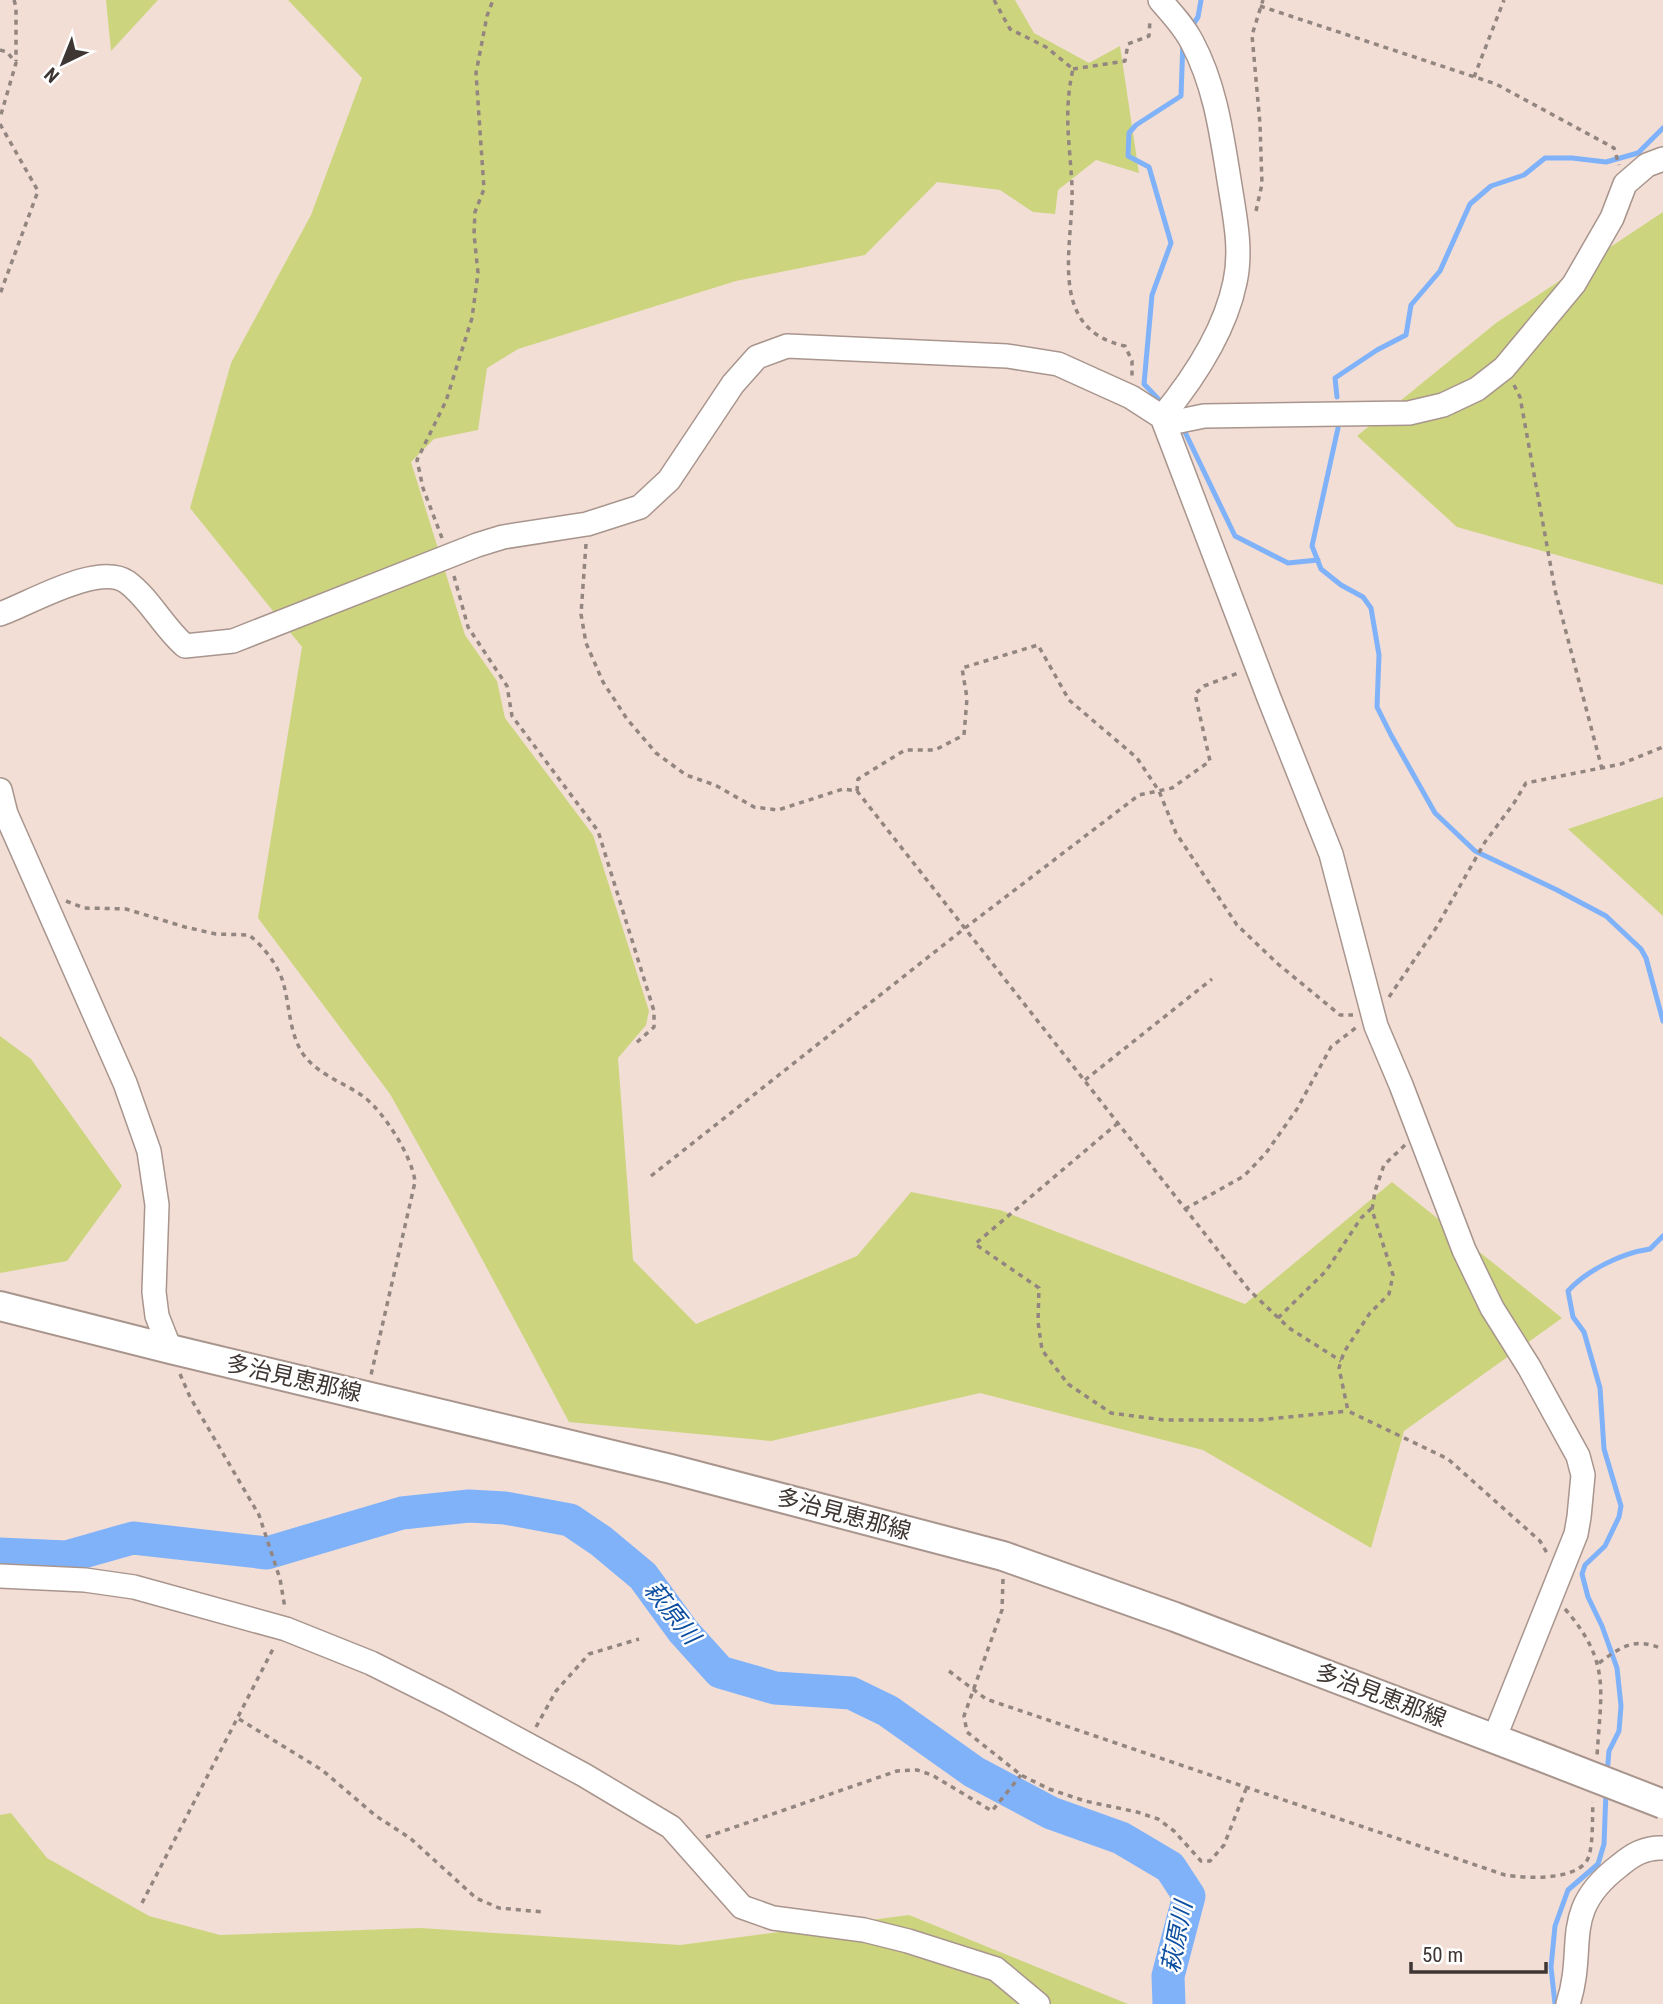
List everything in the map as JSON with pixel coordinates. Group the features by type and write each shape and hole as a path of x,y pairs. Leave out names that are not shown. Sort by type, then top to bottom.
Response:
{"main road":[{"name":"多治見恵那線","path":"0,1306 671,1469 1003,1556 1175,1617 1663,1804"}],"street":[{"path":"1164,421 1225,316 1236,281 1238,239 1219,114 1189,36 1165,5"},
{"path":"1164,421 1204,416 1409,413 1443,405 1466,395 1504,368 1574,284 1612,218 1625,184 1647,165 1663,159"},
{"path":"0,614 61,587 96,577 125,581 149,604 169,633 185,646 233,641 477,545 503,537 587,524 640,507 669,480 733,384 757,357 787,346 1007,356 1058,364 1131,397 1164,421 1256,666 1331,853 1372,1012 1464,1251 1578,1457 1583,1475 1576,1534 1494,1739"},
{"path":"0,790 6,814 125,1083 149,1151 157,1205 154,1292 157,1315 170,1349"},
{"path":"0,1576 85,1580 134,1587 285,1629 401,1677 526,1744 671,1827 741,1907 773,1918 864,1930 996,1969 1038,2004"},
{"path":"1575,1999 1580,1914 1592,1893 1603,1878 1628,1859 1644,1850 1663,1848"}],"path":[{"path":"0,118 16,63 14,0"},
{"path":"994,0 1010,29 1046,47 1073,69 1125,61 1128,44 1149,36 1150,20 1165,5"},
{"path":"1254,217 1262,184 1260,124 1251,35 1262,0"},
{"path":"1474,77 1504,0"},
{"path":"1260,6 1496,84 1614,148 1621,171"},
{"path":"0,50 8,52 16,63"},
{"path":"1073,69 1068,89 1066,126 1072,188 1067,257 1070,294 1078,317 1096,335 1111,343 1125,346 1132,361 1131,397"},
{"path":"0,124 38,191 0,294"},
{"path":"1504,368 1520,397 1555,590 1602,769"},
{"path":"587,524 581,614 586,643 603,682 626,719 656,753 686,775 715,785 754,807 778,810 843,789 857,791"},
{"path":"1341,1361 1289,1328 1249,1290 857,791 858,779 905,750 935,750 964,735 967,698 962,668 1038,645 1069,700 1137,758 1159,791 1176,833 1237,925 1278,964 1340,1015 1372,1012"},
{"path":"651,1176 965,928 1139,795 1172,788 1210,761 1195,694 1204,686 1256,666"},
{"path":"1185,1209 1244,1176 1266,1153 1297,1109 1331,1047 1387,1000 1436,928 1485,842 1526,783 1602,769 1663,747"},
{"path":"38,883 63,900 84,908 126,909 206,932 249,935 279,971 291,1024 303,1054 327,1077 364,1097 382,1114 414,1169 415,1182 367,1396"},
{"path":"1084,1080 1212,979"},
{"path":"1118,1123 975,1244 1039,1288 1038,1322 1042,1350 1068,1384 1111,1413 1164,1420 1258,1420 1348,1411 1448,1460 1540,1541 1550,1557 1555,1587 1565,1609 1592,1645 1599,1663 1601,1703 1597,1758"},
{"path":"1348,1411 1339,1368 1341,1361 1370,1313 1389,1294 1393,1275 1373,1207 1375,1191 1384,1165 1419,1134"},
{"path":"1278,1318 1326,1271 1361,1218 1373,1207"},
{"path":"142,1903 285,1629 287,1617 280,1579 259,1515 190,1396 170,1349"},
{"path":"1003,1556 1002,1610 964,1716 967,1732 1020,1776 1085,1801 1158,1819 1174,1831 1201,1861 1210,1861 1224,1845 1247,1788"},
{"path":"526,1744 556,1691 589,1654 639,1639"},
{"path":"1599,1663 1631,1643 1652,1644 1663,1649"},
{"path":"949,1671 986,1699 1505,1875 1547,1877 1583,1867 1590,1854 1594,1799"},
{"path":"239,1719 322,1770 376,1816 410,1838 476,1898 499,1909 543,1912"},
{"path":"689,1846 707,1837 897,1771 917,1770 932,1775 992,1811 1020,1776"}],"green space":[{"path":"106,0 158,0 111,51"},
{"path":"288,0 1015,0 1034,33 1089,63 1120,46 1139,173 1096,160 1058,190 1055,214 1033,212 1000,190 937,182 865,255 736,281 518,349 487,368 478,430 434,439 411,462 465,635 497,681 505,718 593,835 649,1011 646,1025 618,1058 633,1260 696,1324 857,1256 911,1192 1000,1210 1245,1304 1392,1182 1562,1318 1404,1431 1371,1548 1203,1450 980,1393 771,1441 569,1422 390,1094 258,918 302,647 190,508 231,363 311,215 362,78"},
{"path":"1663,212 1663,585 1457,527 1357,436 1496,323"},
{"path":"1663,797 1663,916 1568,829"},
{"path":"0,1036 31,1059 122,1186 67,1261 0,1273"},
{"path":"11,1813 47,1858 149,1916 220,1935 420,1928 680,1945 909,1915 1128,2004 0,2004 0,1815"}],"waterway":[{"path":"1190,29 1198,17 1201,0"},
{"path":"1163,404 1144,384 1152,295 1171,243 1149,167 1128,156 1129,133 1136,125 1181,96 1183,40"},
{"path":"1337,397 1335,378 1377,350 1406,335 1411,305 1440,271 1470,204 1491,186 1524,175 1545,158 1606,162 1638,153 1663,128"},
{"path":"1183,428 1235,536 1288,563 1318,560"},
{"path":"1338,428 1312,546 1321,569 1341,585 1363,597 1371,608 1379,655 1377,707 1391,735 1435,813 1475,851 1606,916 1641,949 1646,958 1663,1021"},
{"path":"1607,1774 1609,1751 1619,1731 1621,1706 1617,1668 1588,1597 1582,1574 1585,1565 1605,1546 1619,1517 1621,1506 1604,1449 1600,1388 1584,1332 1573,1317 1568,1291 1606,1264 1628,1254 1650,1249 1663,1236"},
{"name":"萩原川","path":"0,1554 66,1557 133,1538 267,1553 402,1513 469,1506 505,1508 570,1520 601,1541 643,1576 683,1631 720,1672 775,1688 851,1693 888,1711 974,1772 1051,1813 1121,1838 1170,1867 1189,1896 1168,1976 1169,2004"},
{"path":"1555,2004 1551,1967 1555,1926 1568,1890 1598,1864 1604,1844 1606,1791"}]}
